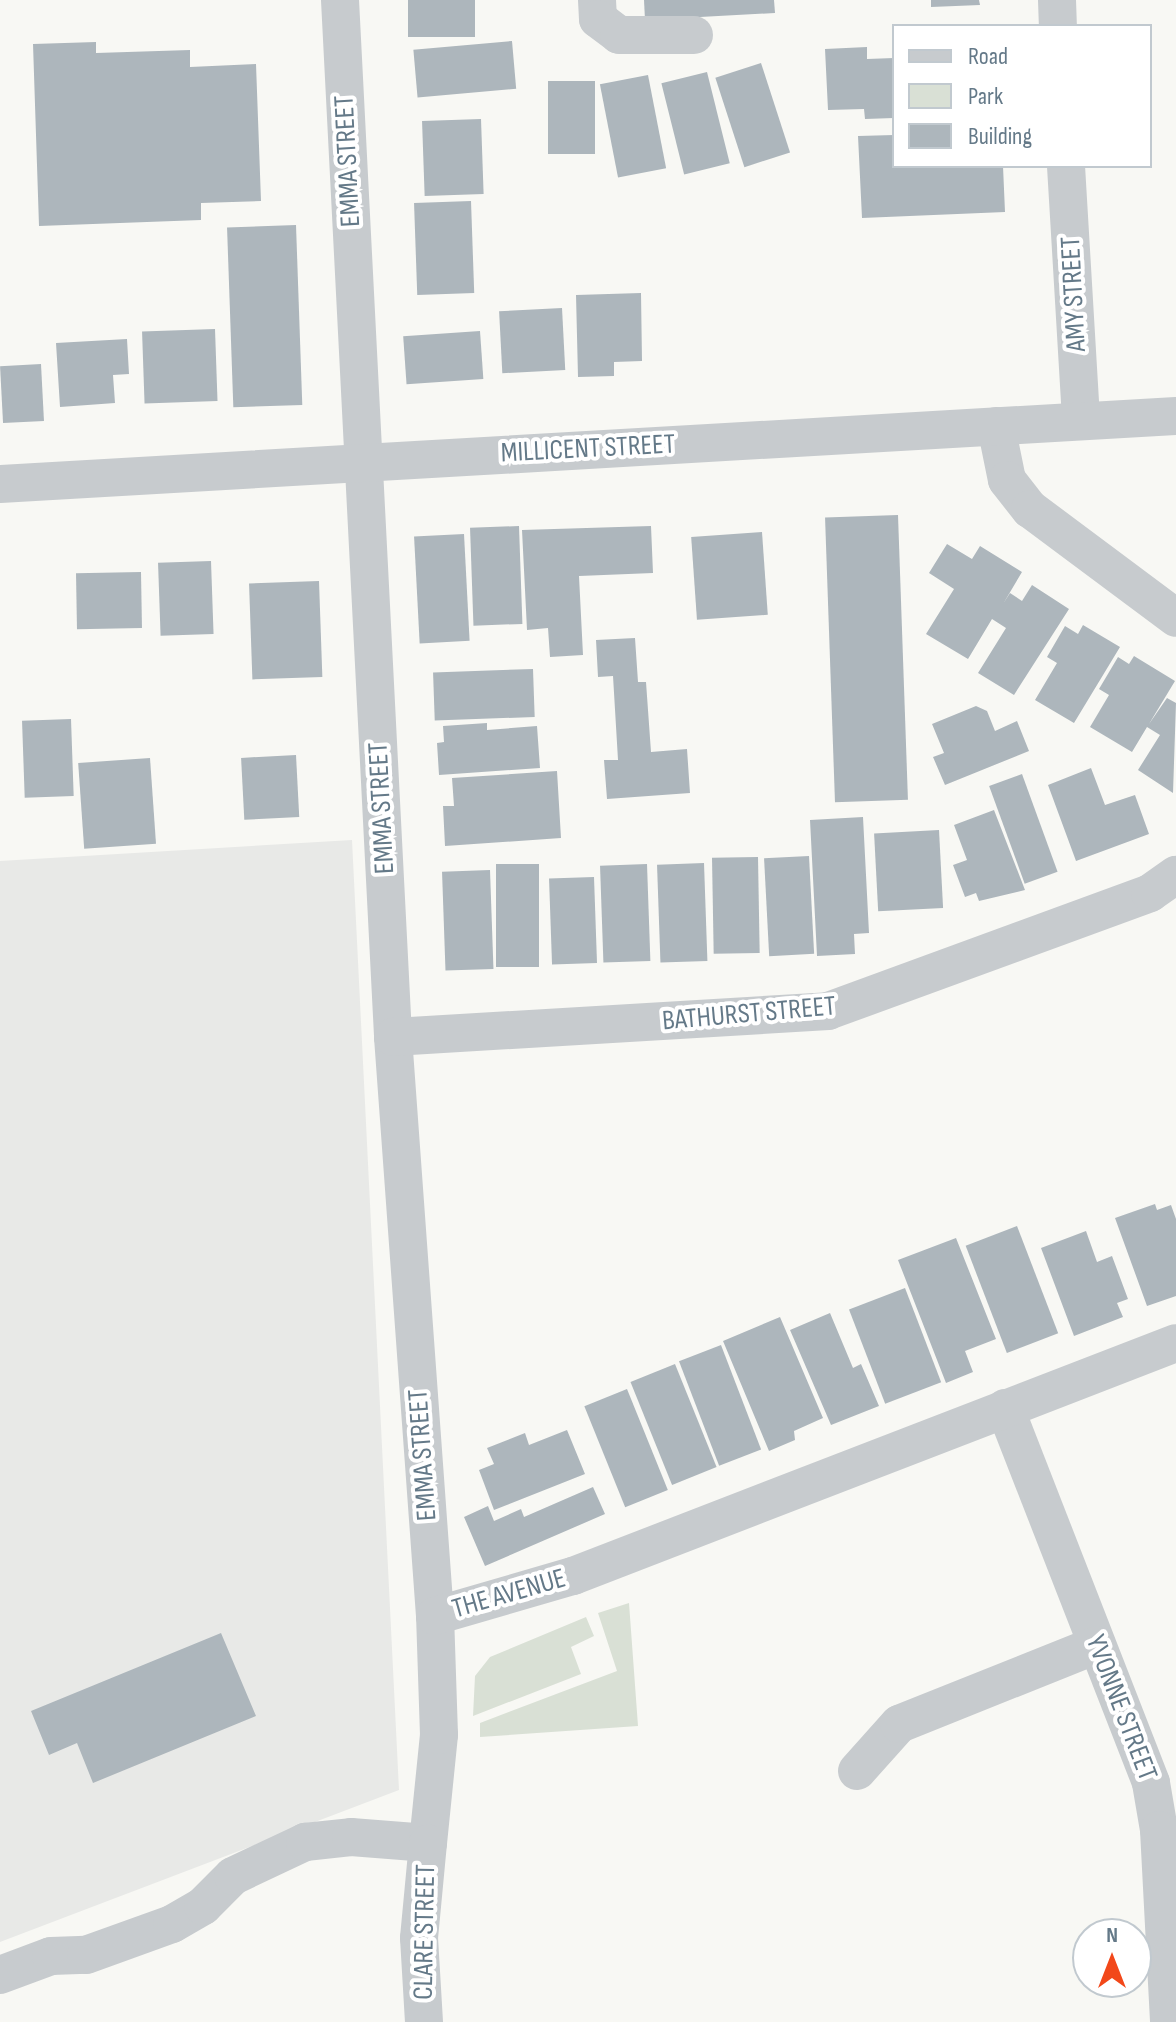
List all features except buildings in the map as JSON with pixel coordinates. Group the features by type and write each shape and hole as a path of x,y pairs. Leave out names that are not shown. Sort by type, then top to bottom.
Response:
{"street":[{"name":"EMMA STREET","path":"340,0 393,1037 435,1616"},
{"path":"597,0 598,19 619,35 694,35"},
{"path":"1057,0 1058,24"},
{"name":"AMY STREET","path":"1066,168 1081,421"},
{"name":"MILLICENT STREET","path":"0,484 1176,416"},
{"path":"996,426 1007,480 1030,509 1176,618"},
{"name":"BATHURST STREET","path":"393,1037 828,1011 1150,893 1176,875"},
{"name":"THE AVENUE","path":"428,1843 439,1735 435,1616 573,1576 1176,1343"},
{"name":"YVONNE STREET","path":"1005,1408 1151,1783 1159,1830 1169,2022"},
{"path":"857,1771 899,1724 1097,1645"},
{"path":"0,1975 51,1956 86,1955 172,1924 203,1906 233,1876 305,1842 351,1837 428,1843"},
{"name":"CLARE STREET","path":"424,2022 419,1938 428,1843"}],"shaded area":[{"path":"352,840 399,1790 0,1942 0,861"}],"green space":[{"path":"629,1603 638,1726 480,1737 480,1723 617,1671 598,1613"},
{"path":"586,1617 594,1636 571,1647 581,1674 473,1716 475,1676 490,1657"}]}
